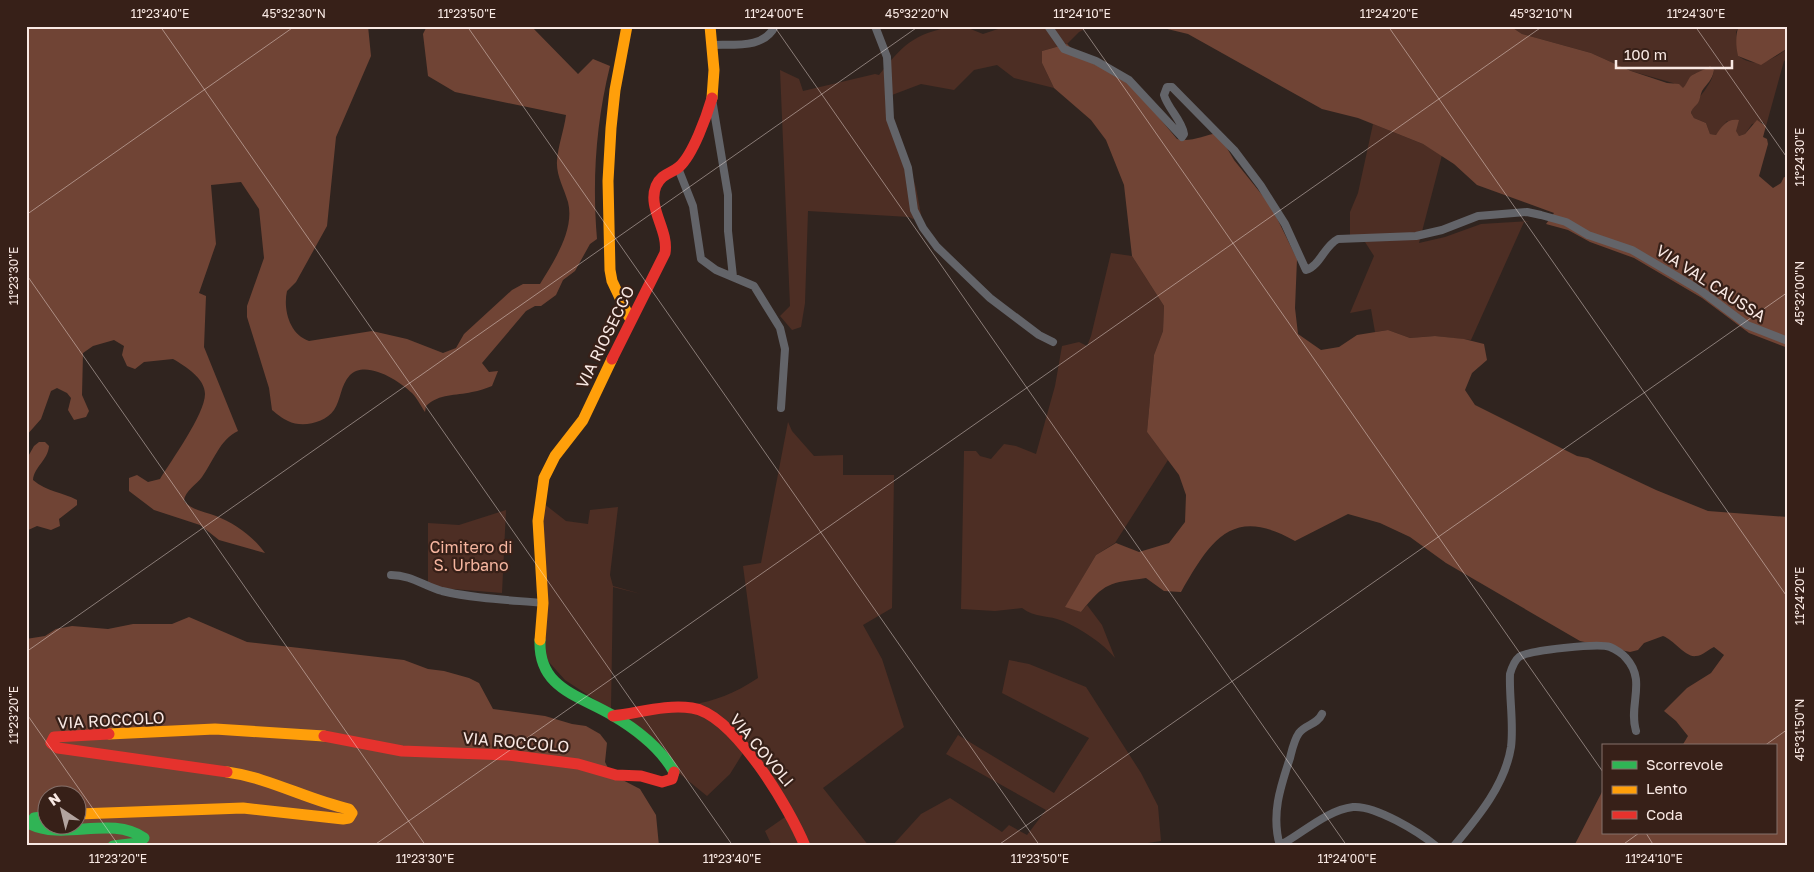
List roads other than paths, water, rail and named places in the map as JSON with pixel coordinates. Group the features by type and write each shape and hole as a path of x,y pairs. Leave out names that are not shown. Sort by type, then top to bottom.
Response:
{"street":[{"path":"627,26 615,90 608,181 610,270 612,281 630,317"},
{"name":"VIA RIOSECCO","path":"613,716 562,687 546,669 542,661 540,645 543,603 540,502 548,467 581,424 616,353 630,317 662,264 666,245 655,206 655,185 670,169 678,168 697,139 714,86 710,26"},
{"path":"712,45 756,42 767,38 775,26"},
{"path":"874,26 887,57 890,119 908,168 914,210 923,228 937,247 990,298 1033,331 1053,342"},
{"name":"VIA VAL CAUSSA","path":"1048,26 1064,49 1096,60 1129,80 1182,137 1184,134 1183,129 1168,106 1164,95 1167,87 1172,87 1234,150 1261,186 1285,224 1306,270 1312,267 1331,243 1340,239 1416,236 1478,216 1534,214 1566,222 1588,235 1632,250 1700,290 1747,325 1788,341"},
{"path":"711,97 716,111 728,195 728,231 733,277"},
{"path":"678,168 694,213 700,258 708,266 755,287 782,332 784,349 781,408"},
{"path":"391,575 403,575 428,586 466,596 543,603"},
{"path":"1454,846 1482,812 1508,759 1511,737 1510,674 1513,665 1520,657 1536,651 1596,646 1610,647 1626,656 1634,670 1637,681 1632,713 1636,731"},
{"name":"VIA COVOLI","path":"613,716 676,708 700,710 716,720 738,742 775,788 794,821 804,846"},
{"path":"1280,846 1276,827 1277,798 1296,739 1302,730 1318,722 1322,714"},
{"name":"VIA ROCCOLO","path":"88,814 243,808 344,819 349,818 352,813 349,809 331,805 283,787 240,774 58,748 51,744 54,737 215,730 330,736 402,751 508,755 578,764 616,775 669,781 674,772 668,762 650,743 613,716"},
{"path":"1284,846 1284,843 1333,814 1358,807 1405,825 1436,846"},
{"path":"38,817 34,818 30,824 33,828 38,829"},
{"path":"88,828 129,831 140,834 144,838 138,843 113,846"}],"park label":[{"name":"Cimitero di S. Urbano","path":"471,556"}]}
